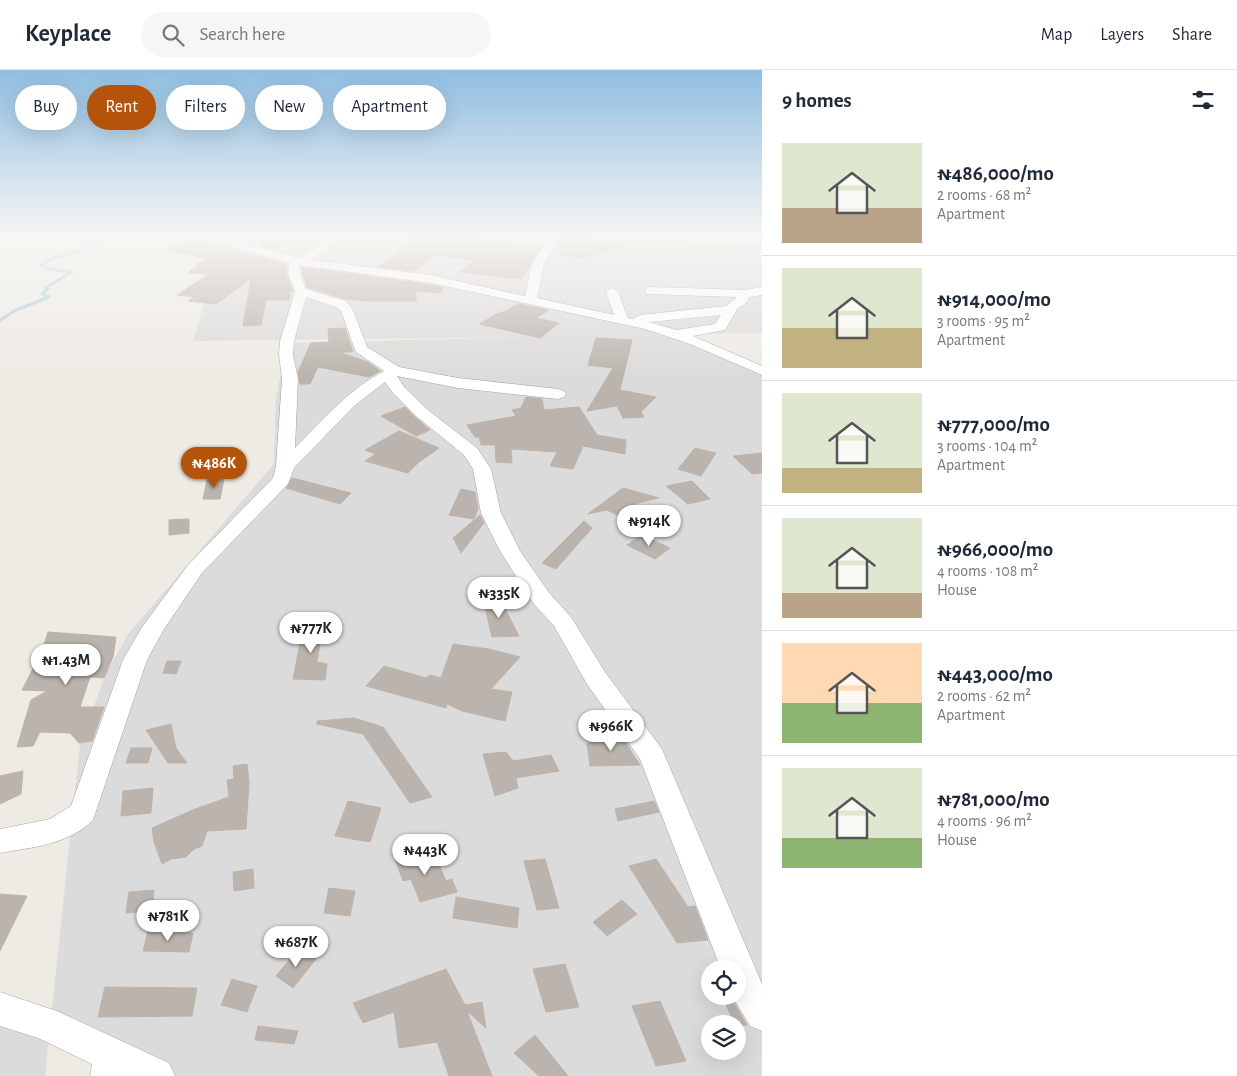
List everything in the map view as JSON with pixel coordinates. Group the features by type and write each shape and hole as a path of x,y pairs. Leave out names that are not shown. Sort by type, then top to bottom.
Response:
{"street":[{"path":"0,841 64,828 75,822 83,812 135,660 153,627 195,569 277,488 282,480 285,466 290,378 287,348 301,291 297,283"},
{"path":"450,283 625,320 676,334 762,371"},
{"path":"530,300 534,283"},
{"path":"301,291 341,304 347,310 362,349 391,373 399,391 422,413 471,452 482,469 491,513 510,551 542,599 562,622 596,678 652,756 747,992 762,1014"},
{"path":"650,291 745,294 762,291"},
{"path":"612,292 625,320"},
{"path":"676,334 716,329 724,322 730,310 741,301 745,294"},
{"path":"625,320 730,310"},
{"path":"743,362 762,358"},
{"path":"285,466 304,450 348,401 391,373 458,383 558,394"},
{"path":"0,1009 44,1023 110,1065 156,1076"}],"shaded area":[{"path":"210,283 762,283 762,333 678,334 762,374 762,1076 126,1076 50,1028 45,1076 0,1076 0,1011 50,1027 80,744 106,673 129,633 274,464 276,401 286,343 534,337 193,341"}],"building":[{"path":"195,283 245,283 216,304 188,301 193,297 177,295"},
{"path":"250,283 290,283 293,291 290,291 289,300 266,300 261,325 243,326"},
{"path":"306,283 416,283 442,287 441,293 416,291 416,301 364,301 342,298 307,287"},
{"path":"518,304 548,310 536,318 559,323 540,338 480,324"},
{"path":"345,328 353,352 339,352 368,362 380,371 369,377 318,367 310,384 300,384 298,372 311,343 329,342 328,329"},
{"path":"596,338 632,340 620,390 656,397 641,412 644,417 623,418 617,406 587,411 613,368 588,365"},
{"path":"526,397 542,399 544,410 579,407 597,435 626,440 625,454 583,446 573,469 550,466 557,452 511,449 512,463 496,462 495,445 481,445 479,437 475,437 467,425 516,416 512,410 521,408"},
{"path":"405,407 430,430 416,436 381,416"},
{"path":"399,431 439,448 419,462 408,473 365,461 376,454 365,450"},
{"path":"695,448 716,453 701,476 678,469"},
{"path":"762,453 762,473 752,474 733,456"},
{"path":"292,478 351,493 340,504 286,488"},
{"path":"224,479 220,499 203,499 207,480"},
{"path":"692,481 710,499 688,504 666,486"},
{"path":"623,488 659,498 633,504 662,518 643,528 607,510 588,514"},
{"path":"461,489 475,492 478,509 474,519 449,515"},
{"path":"480,515 484,523 461,553 453,538"},
{"path":"189,519 189,533 169,535 169,520"},
{"path":"584,521 592,528 556,569 542,563"},
{"path":"642,535 670,548 655,559 627,545"},
{"path":"493,596 504,607 519,636 492,637 483,599"},
{"path":"307,620 324,621 317,662 327,664 325,680 293,679 301,638 306,639"},
{"path":"48,632 116,637 113,657 104,678 90,677 80,707 104,707 92,741 79,743 70,733 40,732 33,746 17,747 31,700 47,691 22,690 42,651"},
{"path":"453,644 489,649 520,657 491,689 512,692 505,721 462,711 447,704 446,708 366,686 384,666 426,678 430,675 441,678"},
{"path":"167,661 181,661 176,674 163,673"},
{"path":"354,718 383,727 432,797 410,803 363,734 317,724 317,721"},
{"path":"171,724 176,748 187,763 168,763 146,730"},
{"path":"618,731 640,765 590,766 587,744"},
{"path":"131,748 152,748 148,763 126,763"},
{"path":"506,752 513,761 551,755 559,771 516,778 518,788 495,796 483,754"},
{"path":"247,764 249,783 246,829 207,831 202,846 194,849 186,857 171,859 162,864 154,842 152,828 195,809 229,797 227,780 234,779 233,766"},
{"path":"23,771 21,794 0,804 0,776"},
{"path":"153,788 151,813 121,816 123,791"},
{"path":"348,801 381,808 370,842 335,836"},
{"path":"654,801 659,812 618,821 615,809"},
{"path":"433,850 446,881 452,879 457,892 420,902 411,879 403,881 395,859"},
{"path":"545,859 559,908 537,910 524,861"},
{"path":"656,859 688,907 695,906 708,940 677,943 629,866"},
{"path":"253,869 254,888 234,891 233,872"},
{"path":"329,888 355,891 350,916 324,913"},
{"path":"154,890 152,911 126,913 129,892"},
{"path":"0,894 27,896 0,951"},
{"path":"456,897 519,908 517,928 453,918"},
{"path":"622,900 637,914 607,936 593,922"},
{"path":"148,931 193,933 189,952 143,951"},
{"path":"299,948 316,959 293,988 276,976"},
{"path":"565,964 579,1007 546,1012 533,969"},
{"path":"446,969 465,1005 482,1002 486,1028 467,1011 492,1076 449,1076 437,1042 399,1048 394,1012 363,1023 353,1003"},
{"path":"232,979 257,986 247,1012 221,1005"},
{"path":"105,987 197,988 192,1016 98,1017"},
{"path":"660,1001 686,1061 656,1066 632,1006"},
{"path":"726,1005 735,1005 741,1015 731,1015"},
{"path":"258,1026 298,1031 294,1044 255,1040"},
{"path":"535,1035 568,1076 539,1076 514,1053"}],"waterway":[{"path":"0,320 14,311 49,297 42,294 48,289 45,288 54,283"}]}
